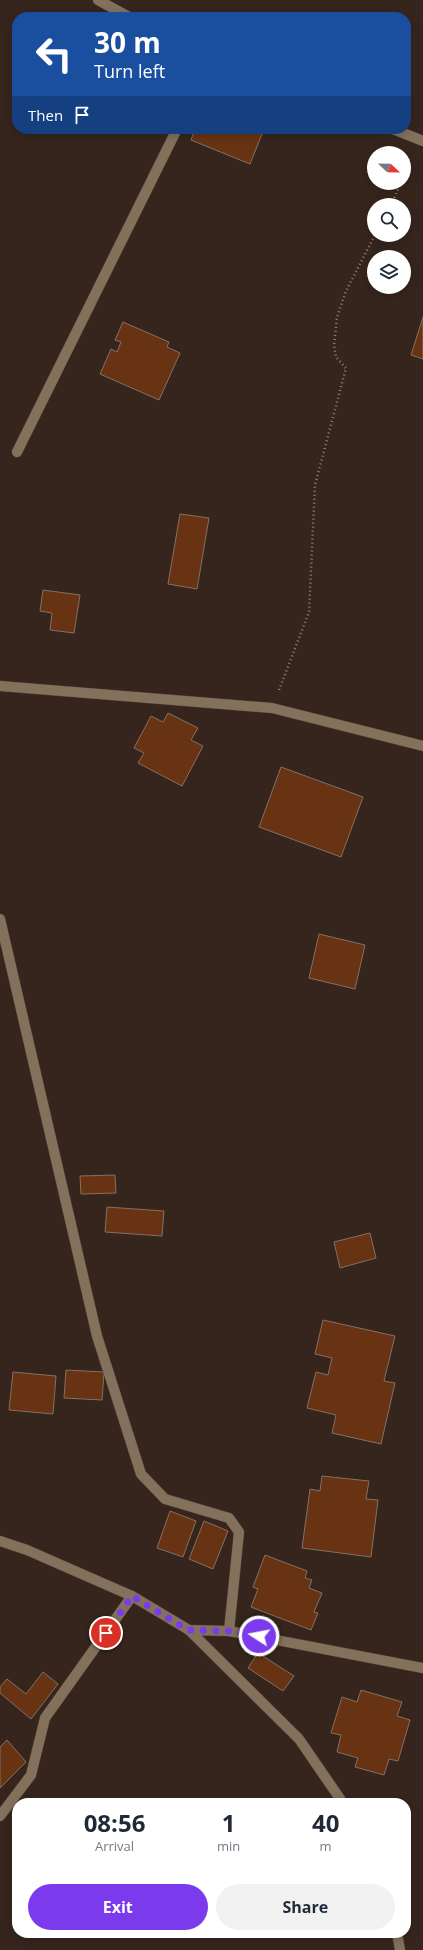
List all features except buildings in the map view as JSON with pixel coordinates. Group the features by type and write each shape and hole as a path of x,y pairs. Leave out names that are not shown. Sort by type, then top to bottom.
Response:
{"street":[{"path":"98,0 120,12"},
{"path":"17,452 175,134"},
{"path":"406,134 423,141"},
{"path":"0,686 272,708 423,746"},
{"path":"0,919 97,1336 141,1474 165,1499 229,1518 239,1532 229,1631"},
{"path":"0,1541 26,1550 132,1596 188,1630 299,1739 340,1798"},
{"path":"14,1798 31,1775 45,1718 132,1596"},
{"path":"188,1630 229,1631 423,1668"},
{"path":"0,1816 12,1800"},
{"path":"399,1938 400,1950"}],"path":[{"path":"272,708 309,612 314,485 346,368 336,357 334,345 337,318 346,290 371,242"}],"route":[{"path":"106,1633 132,1596 188,1630 229,1631 259,1636"}]}
